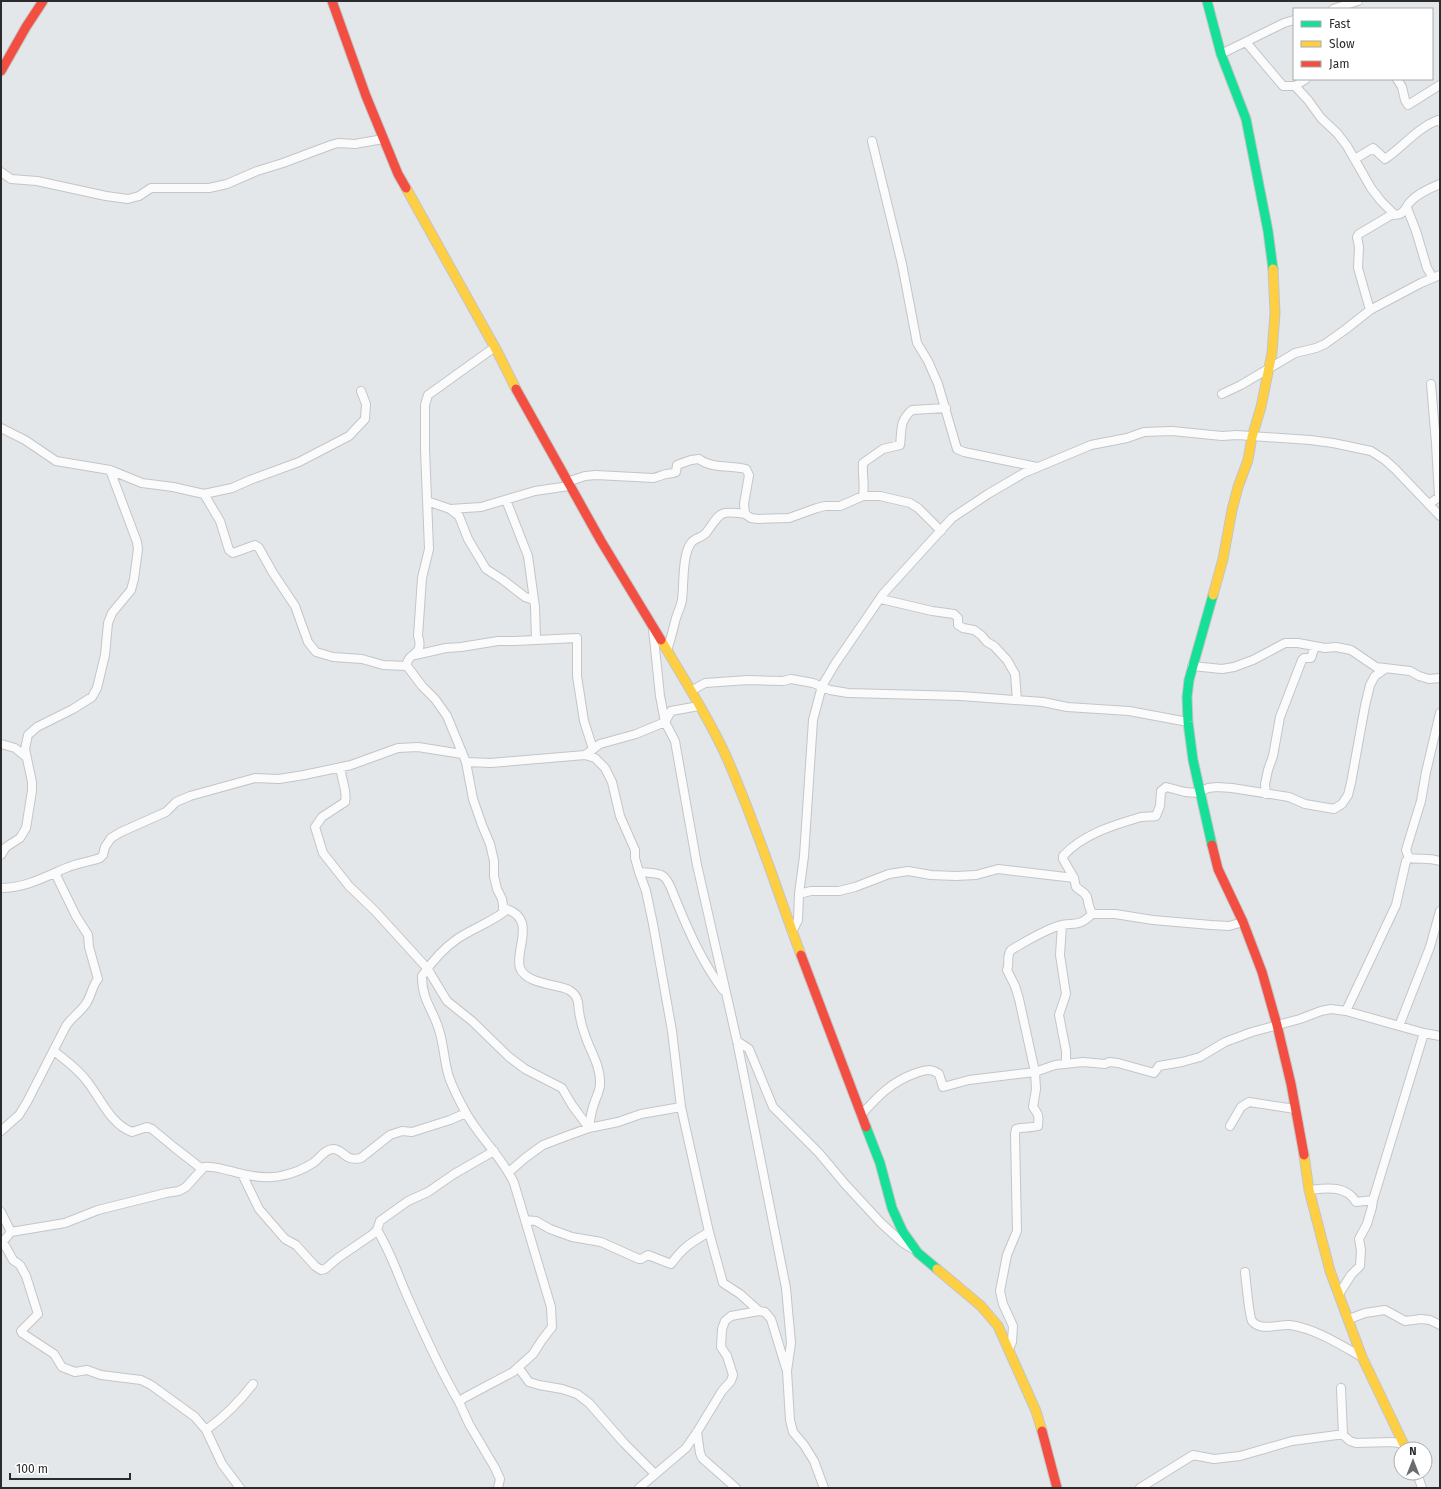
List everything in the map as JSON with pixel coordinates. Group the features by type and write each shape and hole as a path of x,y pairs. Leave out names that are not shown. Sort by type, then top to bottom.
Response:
{"street":[{"path":"1,71 26,27 43,1"},
{"path":"332,1 350,55 398,174 495,346 514,388 568,484 716,735 738,783 792,932 880,1163 892,1208 903,1232 918,1253"},
{"path":"1207,1 1221,54 1246,119 1268,231 1275,295 1274,334 1269,369 1261,407 1252,437 1248,460 1232,510 1223,559 1192,666 1187,697 1188,722 1193,760 1218,869 1243,922 1262,972 1277,1025 1295,1109 1307,1171 1309,1190 1330,1271 1362,1357 1403,1441"},
{"path":"1336,8 1358,1"},
{"path":"1221,54 1284,23 1293,20"},
{"path":"1246,42 1283,86 1295,86 1304,80"},
{"path":"1398,80 1402,87 1405,100 1408,105 1440,85"},
{"path":"1295,86 1308,100 1321,118 1337,133 1347,146 1371,188 1395,215"},
{"path":"1355,160 1373,148 1385,158 1398,149 1415,132 1432,122 1438,120 1440,122"},
{"path":"1,172 11,179 37,181 106,196 128,199 139,196 151,188 215,187 227,184 257,171 338,143 355,144 383,139"},
{"path":"872,141 902,264 917,343 928,361 938,384 957,449 964,452 1038,467"},
{"path":"1370,310 1358,268 1358,234 1391,214 1395,215 1401,213 1407,208 1410,202 1427,189 1440,184"},
{"path":"1222,394 1241,385 1295,353 1316,348 1325,344 1370,310 1421,282 1436,277 1427,268 1416,231 1407,208"},
{"path":"407,666 407,662 419,649 420,642 418,636 422,578 429,549 425,449 425,405 428,395 495,346"},
{"path":"1429,504 1439,497 1431,384"},
{"path":"1,428 25,440 56,461 110,470 142,483 173,487 204,494 232,488 299,462 349,436 365,419 366,404 360,391"},
{"path":"864,496 865,484 862,468 864,463 883,449 900,445 902,421 908,413 912,410 946,408"},
{"path":"792,932 798,920 813,720 822,686 835,664 883,594 952,518 970,506 1024,473 1091,445 1126,438 1144,432 1172,431 1222,436 1310,440 1371,451 1395,469 1440,516"},
{"path":"450,509 481,507 535,491 568,484 585,476 660,477 665,474 673,474 676,472 677,465 699,459 702,462 725,468 746,469 749,475 744,504 745,514"},
{"path":"1,855 6,847 20,838 26,828 32,792 32,782 25,749 28,735 37,727 73,709 92,697 97,688 104,656 108,623 112,613 131,590 137,558 137,542 110,470"},
{"path":"204,494 220,521 229,550 233,553 255,545 260,548 274,574 295,606 308,642 316,652 333,657 362,659 383,665 407,666"},
{"path":"667,650 680,606 688,548 692,541 705,535 717,516 723,513 731,512 745,514 751,518 758,519 789,518 825,506 840,506 864,496 880,496 910,503 918,508 941,531"},
{"path":"506,500 528,556 534,600 536,640"},
{"path":"427,501 450,509 459,516 468,539 486,569 503,580 524,597 534,600"},
{"path":"881,599 932,611 954,614 958,618 958,624 963,628 974,630 981,635 1007,660 1014,674 1017,700"},
{"path":"653,626 660,696 665,722 676,742 696,865 737,1041 786,1288 790,1343 787,1371 790,1420 793,1432 804,1445 814,1461 824,1488"},
{"path":"413,656 446,648 461,647 498,640 516,642 577,638 577,676 582,713 593,749"},
{"path":"1192,666 1228,668 1254,660 1285,643 1298,642 1315,646 1351,650 1376,667 1410,671 1429,679 1440,678"},
{"path":"1266,794 1265,784 1273,756 1280,717 1302,660 1304,658 1311,658 1315,646"},
{"path":"407,666 422,686 435,699 447,716 466,762 473,799 490,844 494,861 494,876 497,889 502,898 504,912 456,940 427,968 422,976 424,996 439,1029 449,1078 466,1113 509,1172 526,1220 551,1307 552,1328 533,1354 507,1376 459,1402"},
{"path":"1092,914 1087,898 1084,893 1076,887 1074,878 1063,859 1063,856 1070,848 1112,826 1141,817 1156,816 1160,806 1161,791 1166,787 1185,792 1198,793 1217,787 1289,798 1305,804 1334,809 1342,804 1348,795 1351,783 1364,706 1370,685 1375,676 1385,669"},
{"path":"691,691 705,683 731,680 783,681 791,679 813,683 830,690 848,692 940,695 1043,702 1074,708 1129,711 1188,722"},
{"path":"585,755 600,744 636,734 665,722 672,710 699,706"},
{"path":"1409,858 1406,850 1421,801 1426,772 1440,713"},
{"path":"1,744 14,748 26,757"},
{"path":"1,888 22,886 68,867 100,858 111,838 120,832 166,812 176,802 190,796 256,778 279,779 341,767 398,748 418,747 462,754"},
{"path":"466,762 491,763 585,755 595,758 606,768 612,782 620,816 635,850 635,858 646,891 672,1031 682,1107 708,1232 723,1283 740,1294 759,1311"},
{"path":"341,767 346,796 345,802 322,817 315,827 323,853 349,886 375,911 427,968 447,1001 472,1021 509,1057 526,1070 562,1088 572,1106 589,1128"},
{"path":"1409,858 1428,858 1440,861"},
{"path":"1346,1011 1396,905 1406,861 1409,858"},
{"path":"799,894 811,891 839,891 855,887 889,874 908,871 931,875 956,876 976,875 998,869 1074,878"},
{"path":"639,872 663,876 669,884 699,951 710,972 725,993"},
{"path":"1,1131 19,1115 69,1021 87,1002 98,979 89,947 88,934 76,916 55,873"},
{"path":"503,908 511,910 521,922 524,934 520,968 526,976 570,990 576,996 578,1001 584,1031 593,1051 600,1074 599,1091 594,1103 589,1128"},
{"path":"1399,1026 1430,947 1440,911"},
{"path":"1009,1349 1012,1342 1013,1326 1003,1304 1000,1291 1007,1255 1018,1231 1015,1157 1016,1129 1038,1126 1038,1113 1033,1107 1036,1089 1035,1072 1016,986 1007,970 1009,966 1008,953 1031,938 1057,926 1084,922 1092,914 1116,914 1153,920 1210,925 1229,926 1243,922"},
{"path":"1062,925 1060,955 1066,994 1059,1015 1066,1051 1066,1064"},
{"path":"861,1115 897,1081 926,1069 935,1071 939,1074 943,1088 969,1080 1035,1072 1055,1065 1083,1062 1105,1064 1109,1062 1118,1063 1154,1073 1159,1066 1182,1062 1200,1056 1225,1042 1252,1032 1331,1009 1346,1011 1424,1033 1440,1036"},
{"path":"1339,1294 1360,1266 1361,1250 1359,1239 1372,1206 1372,1200 1424,1033"},
{"path":"737,1041 749,1050 773,1107 819,1153 881,1223 903,1243 918,1253 981,1306 998,1326 1036,1411 1057,1488"},
{"path":"54,1051 76,1069 86,1080 94,1093 120,1126 132,1132 147,1127 152,1129 202,1169"},
{"path":"1230,1126 1241,1107 1249,1102 1295,1109"},
{"path":"509,1172 524,1158 543,1145 589,1128 618,1122 641,1114 682,1107"},
{"path":"240,1488 222,1464 206,1430 195,1417 151,1385 141,1380 102,1375 87,1370 75,1372 62,1367 54,1354 22,1333 22,1331 38,1314 37,1309 26,1276 20,1265 13,1260 2,1243 11,1232 65,1223 98,1210 179,1191 186,1187 204,1167 214,1166 242,1174 265,1177 285,1175 313,1163 328,1150 334,1149 349,1158 360,1158 390,1135 402,1131 412,1132 450,1120 466,1113"},
{"path":"242,1174 259,1209 285,1239 296,1245 315,1266 321,1270 325,1269 338,1258 373,1234 377,1230 380,1221 408,1201 440,1186 454,1174 494,1151"},
{"path":"1309,1190 1333,1188 1346,1191 1352,1195 1356,1202 1372,1200"},
{"path":"1,1212 11,1232"},
{"path":"526,1220 536,1221 550,1229 572,1237 602,1242 639,1259 648,1255 672,1264 688,1244 708,1232"},
{"path":"377,1230 385,1243 408,1299 447,1382 459,1402 469,1424 495,1468 500,1479 498,1488"},
{"path":"1245,1272 1251,1319 1257,1325 1264,1327 1285,1325 1312,1330 1362,1357"},
{"path":"1349,1319 1365,1313 1385,1310 1405,1321 1421,1319 1430,1320 1440,1325"},
{"path":"639,1488 686,1448 722,1391 731,1381 733,1375 727,1356 721,1346 722,1329 725,1321 731,1316 759,1311 765,1312 770,1319 787,1371"},
{"path":"518,1366 529,1382 562,1389 577,1394 589,1403 624,1443 655,1474"},
{"path":"206,1430 217,1422 253,1384"},
{"path":"1341,1388 1343,1435"},
{"path":"697,1432 702,1458 736,1488"},
{"path":"1140,1488 1182,1460 1193,1455 1214,1459 1240,1456 1299,1440 1343,1435 1350,1441 1356,1443 1393,1442"}],"traffic: fast":[{"path":"1207,1 1221,54 1246,119 1268,231 1273,269"},
{"path":"1212,845 1193,760 1188,722 1187,697 1189,680 1213,595"},
{"path":"866,1127 880,1163 892,1208 903,1232 918,1253 937,1269"}],"traffic: slow":[{"path":"406,188 498,353 516,389"},
{"path":"1213,595 1223,559 1232,510 1238,487 1248,460 1252,437 1261,407 1272,353 1275,313 1273,269"},
{"path":"661,640 719,741 737,780 801,955"},
{"path":"1304,1155 1309,1190 1330,1271 1362,1357 1402,1441"},
{"path":"937,1269 981,1306 998,1326 1036,1411 1042,1431"}],"traffic: jam":[{"path":"1,71 26,27 43,1"},
{"path":"332,1 366,96 398,174 406,188"},
{"path":"516,389 601,541 661,640"},
{"path":"1212,845 1218,869 1243,922 1262,972 1277,1025 1291,1084 1304,1155"},
{"path":"801,955 866,1127"},
{"path":"1042,1431 1057,1488"}]}
